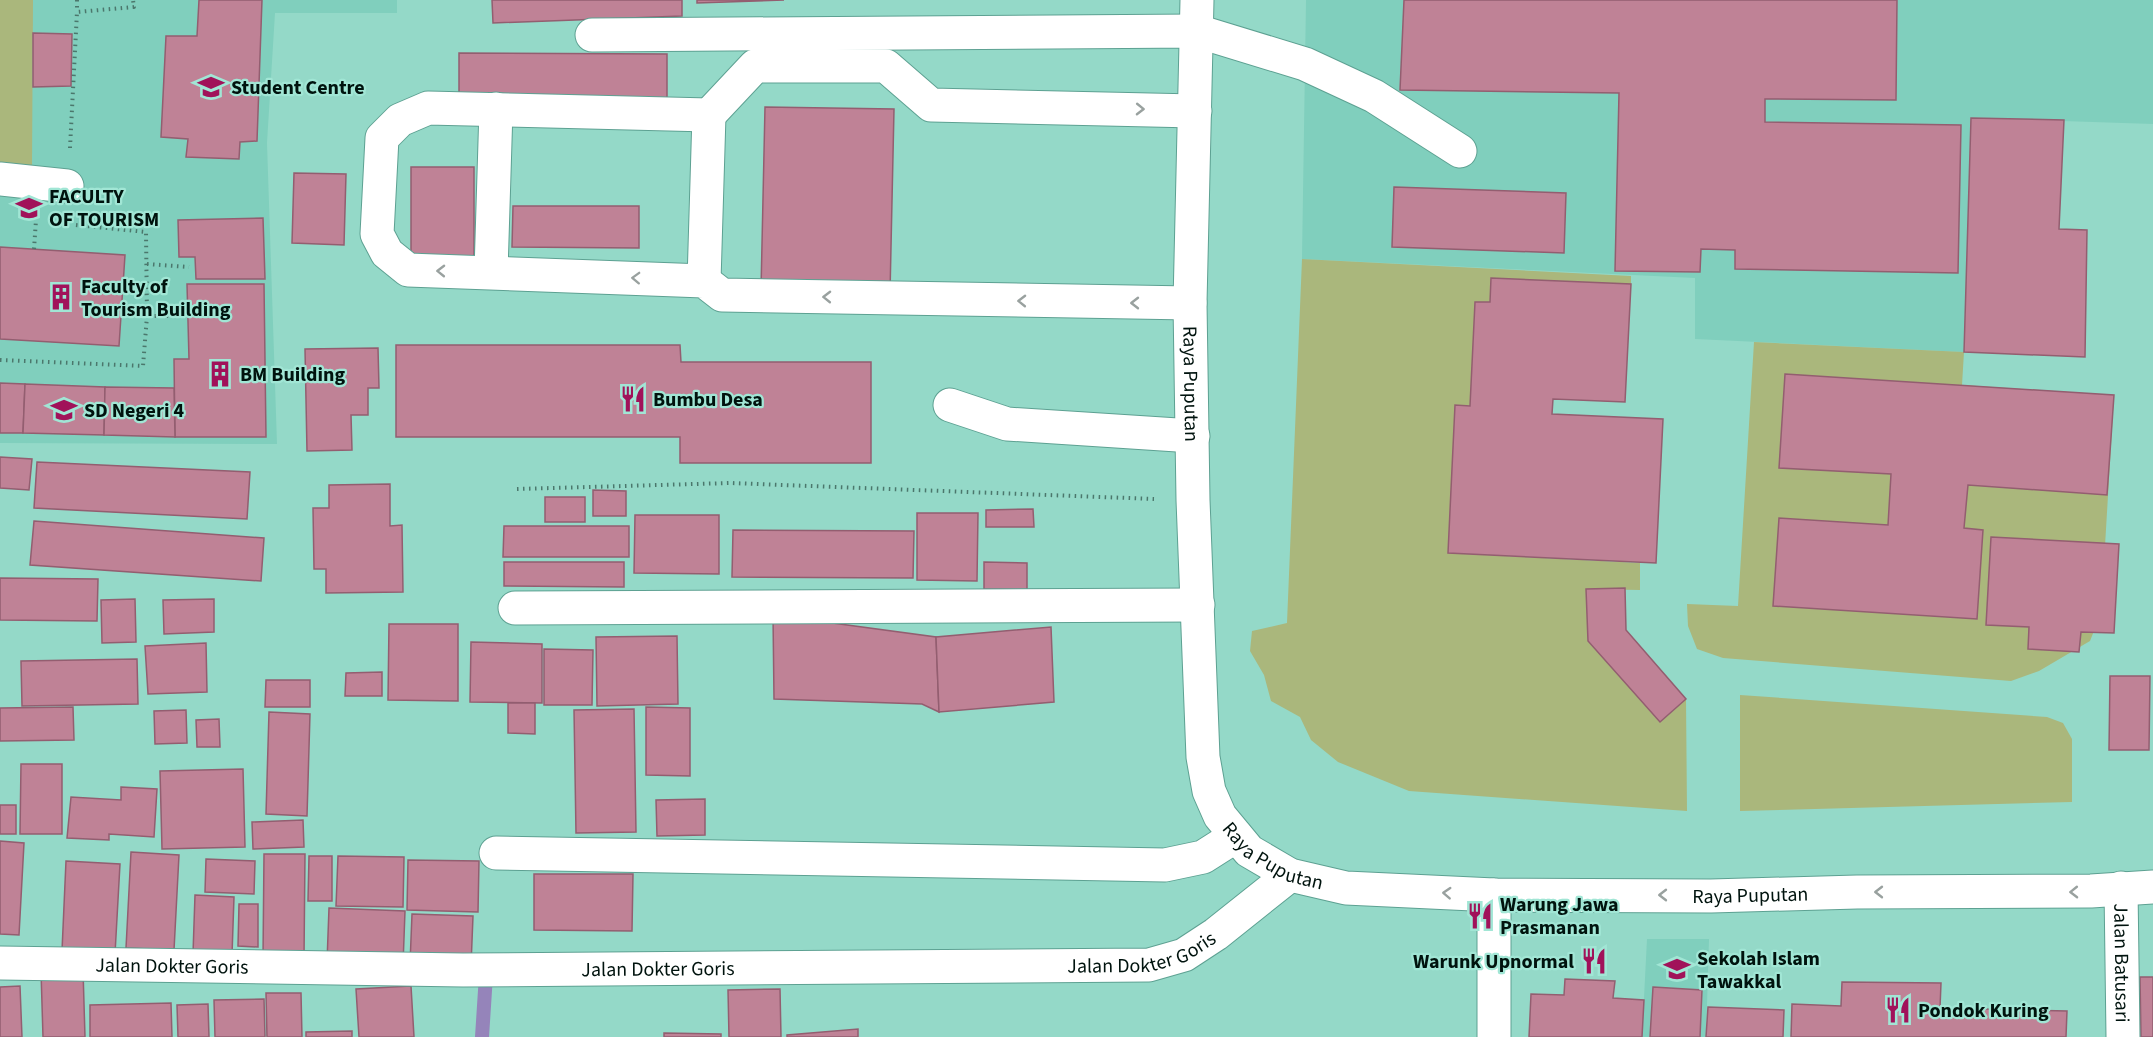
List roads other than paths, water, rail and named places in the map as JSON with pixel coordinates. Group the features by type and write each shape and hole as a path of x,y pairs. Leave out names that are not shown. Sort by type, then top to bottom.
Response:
{"street":[{"path":"592,35 1197,16 1374,96 1460,151"},
{"name":"Raya Puputan","path":"1197,16 1190,303 1193,500 1203,758 1209,791 1220,816 1249,851 1290,875 1346,888 1494,895 2032,892 2153,887"},
{"path":"704,281 709,115 755,66 886,66 931,105 1195,111"},
{"path":"709,115 428,108 400,120 382,138 377,234 387,253 408,270 704,281 722,295 1190,303"},
{"path":"491,272 496,109"},
{"path":"0,179 67,186"},
{"path":"950,405 1007,424 1193,436"},
{"path":"515,608 1198,605"},
{"path":"496,853 1165,865 1203,857 1236,836"},
{"name":"Jalan Dokter Goris","path":"0,963 463,970 1149,965 1184,955 1216,934 1290,875"},
{"name":"Jalan Batusari","path":"2121,888 2123,1037"},
{"path":"1494,895 1494,1037"}],"waterway":[{"path":"482,1037 486,975"}],"place":[{"name":"Student Centre","path":"211,87"},
{"name":"FACULTY OF TOURISM","path":"29,208"},
{"name":"Faculty of Tourism Building","path":"61,297"},
{"name":"BM Building","path":"220,374"},
{"name":"Bumbu Desa","path":"633,399"},
{"name":"SD Negeri 4","path":"64,410"},
{"name":"Warung Jawa Prasmanan","path":"1480,916"},
{"name":"Warunk Upnormal","path":"1594,961"},
{"name":"Sekolah Islam Tawakkal","path":"1677,969"},
{"name":"Pondok Kuring","path":"1898,1010"}]}
